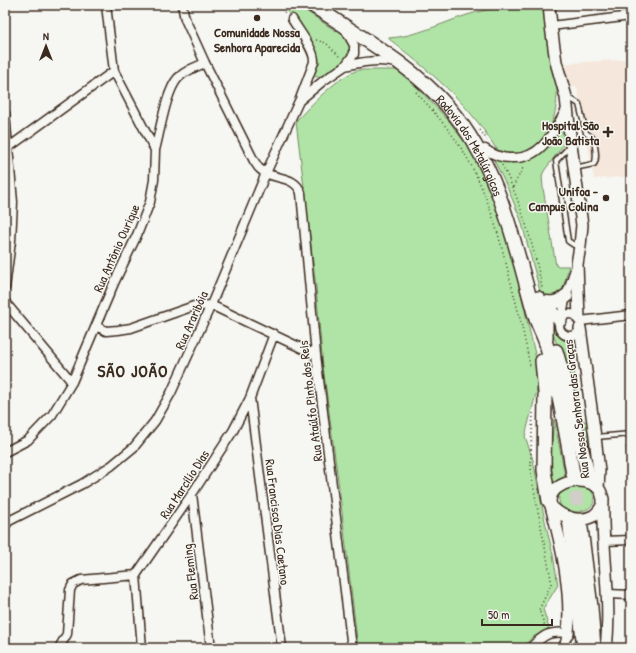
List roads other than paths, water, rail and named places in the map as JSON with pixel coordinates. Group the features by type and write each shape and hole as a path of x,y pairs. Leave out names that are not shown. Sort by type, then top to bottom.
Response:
{"main road":[{"name":"Rodovia dos Metalúrgicos","path":"312,5 401,65 426,86 449,108 467,132 481,156 495,185 541,322 564,420 573,474"},
{"name":"Rodovia dos Metalúrgicos","path":"323,5 395,53 430,81 464,116 485,149 512,206 522,235 539,301 541,322"},
{"path":"539,301 555,303 566,296"},
{"path":"539,301 561,320"},
{"path":"541,322 561,367 594,485"},
{"path":"541,322 545,378 544,470 550,503"},
{"path":"568,518 584,648"},
{"path":"580,528 591,607 594,648"}],"street":[{"name":"Rua Antônio Ourique","path":"5,452 28,440 52,415 72,382 150,202 154,180 155,150 114,71 106,5"},
{"path":"182,5 185,19 205,63 254,161 260,169 266,173"},
{"name":"Rua Nossa Senhora das Graças","path":"549,5 556,62 567,102 571,145 582,225 577,264 566,296 561,320"},
{"path":"551,26 631,16"},
{"name":"Rua Araribóia","path":"5,526 9,522 82,484 112,466 134,447 155,421 171,393 211,305 266,173 299,101 314,62 313,52 292,19"},
{"path":"342,25 353,40 355,48 354,54 346,65"},
{"path":"346,65 374,61 384,61 401,65"},
{"path":"155,150 170,92 177,79 189,70 205,63"},
{"name":"Rua Araribóia","path":"299,101 323,81 346,65"},
{"path":"7,149 114,71"},
{"path":"485,149 502,158 515,158 530,155 547,142 567,102"},
{"path":"5,113 7,149 13,202 11,242 5,288"},
{"name":"Rua Ataúlfo Pinto dos Reis","path":"266,173 295,183 299,187 301,193 316,355 352,648"},
{"name":"Rua Nossa Senhora das Graças","path":"577,264 579,322 599,471 594,485"},
{"path":"5,302 72,382"},
{"path":"96,326 106,331 131,328 194,306 211,305 316,355"},
{"path":"571,314 579,322 576,333 570,336 561,331 559,324 564,316 571,314"},
{"path":"579,322 631,315"},
{"name":"Rua Marcílio Dias","path":"136,575 233,431 250,398 274,334"},
{"name":"Rua Francisco Dias Caetano","path":"250,398 282,648"},
{"path":"563,648 568,633 568,605 560,539 550,503 551,494 561,486 577,481 594,485 602,494 608,594 606,648"},
{"name":"Rua Fleming","path":"192,494 211,648"},
{"path":"550,503 561,515 568,518 591,517 603,504"},
{"path":"560,539 568,518"},
{"path":"604,541 631,540"},
{"path":"59,648 67,634 70,590 73,584 81,580 136,575 142,648"},
{"path":"608,594 631,595"},
{"path":"530,648 548,634 556,632 568,633"}],"lane":[{"path":"567,102 572,99 579,104 586,133 594,140 596,157 594,164 574,168"},
{"path":"571,145 556,160 567,238 570,244 580,246"},
{"path":"595,438 631,434"}],"tunnel":[{"path":"573,474 581,528"}],"place":[{"name":"Comunidade Nossa Senhora Aparecida","path":"257,18"},
{"name":"Hospital São João Batista","path":"608,132"},
{"name":"Unifoa - Campus Colina","path":"606,198"}],"district":[{"name":"SÃO JOÃO","path":"133,371"}]}
